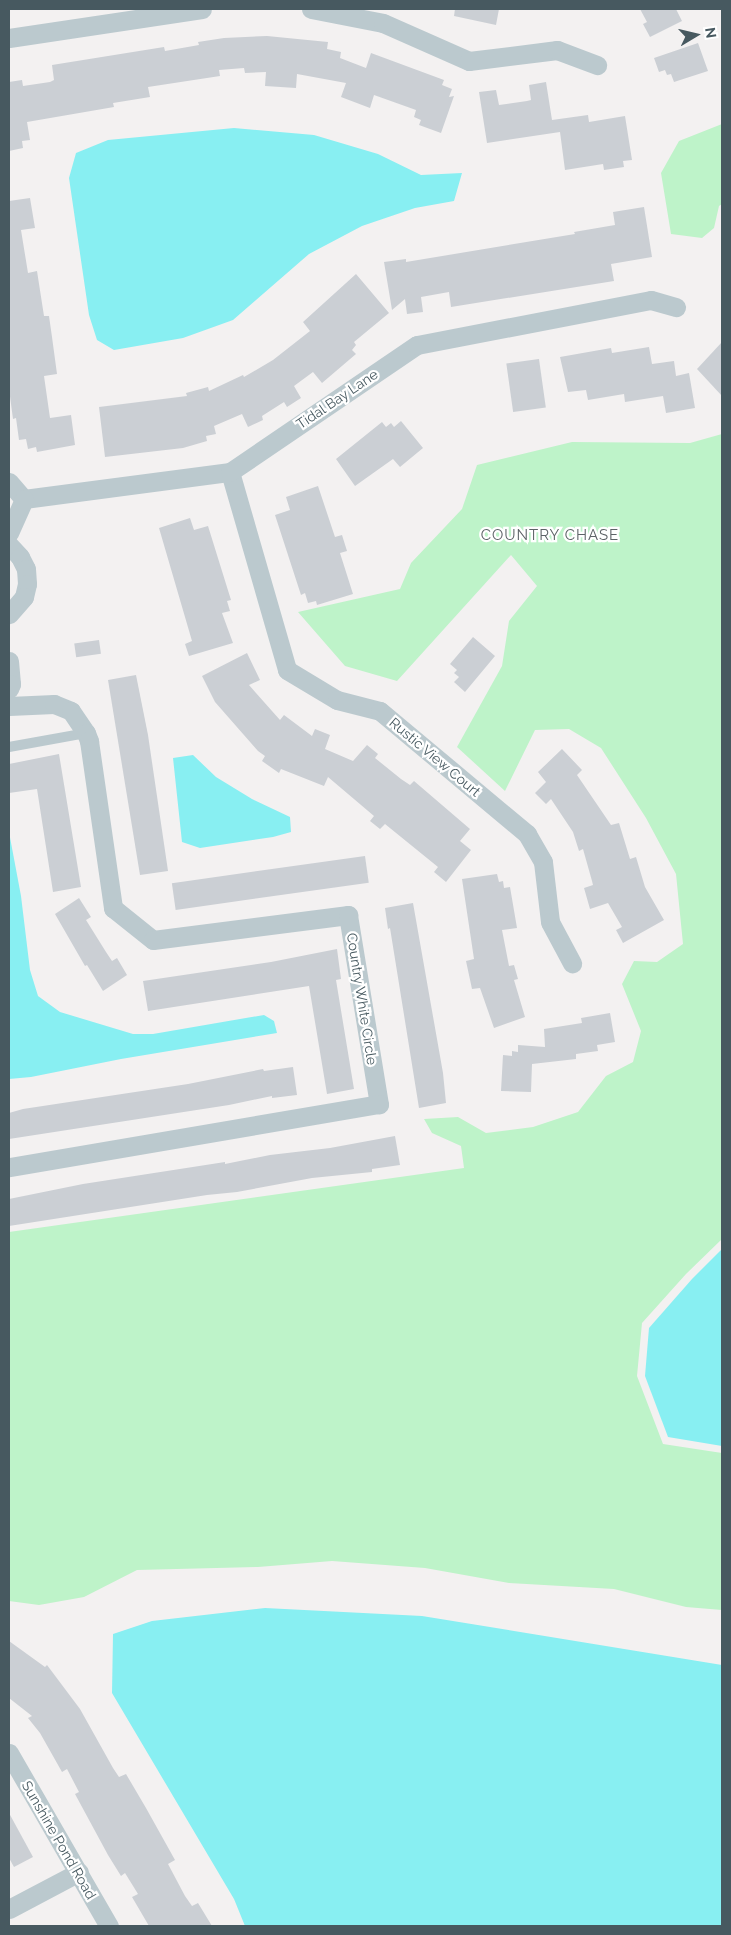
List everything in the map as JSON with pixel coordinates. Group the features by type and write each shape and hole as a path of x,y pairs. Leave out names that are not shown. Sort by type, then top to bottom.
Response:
{"street":[{"path":"9,38 202,9"},
{"path":"311,9 383,23 469,61 558,50 597,65"},
{"name":"Tidal Bay Lane","path":"24,499 230,472 417,345 651,300 676,307"},
{"name":"Rustic View Court","path":"230,472 287,670 337,700 380,711 527,834 543,862 550,922 572,963"},
{"path":"9,482 24,499 9,533"},
{"path":"9,545 20,556 26,569 27,584 24,597 9,614"},
{"path":"9,661 12,684 9,688"},
{"name":"Country White Circle","path":"9,706 54,704 71,711 86,733 89,741 113,908 153,940 348,915 379,1104 9,1167"},
{"name":"Sunshine Pond Road","path":"9,1754 109,1926"},
{"path":"9,1909 79,1872"}],"lane":[{"path":"9,747 86,733"}],"green space":[{"path":"722,124 722,204 719,206 714,228 702,238 671,234 661,173 679,141"},
{"path":"722,434 722,1239 686,1274 642,1323 637,1376 663,1444 722,1453 722,1610 686,1607 614,1589 509,1583 425,1568 332,1561 258,1567 137,1570 84,1597 39,1605 9,1601 9,1232 464,1168 461,1146 432,1133 424,1119 458,1117 486,1133 533,1127 578,1112 606,1076 633,1062 641,1031 622,984 634,961 657,962 683,944 676,874 646,818 601,748 569,729 535,730 505,791 457,747 502,666 509,621 537,586 511,555 397,681 345,666 298,612 400,589 411,563 462,509 477,465 572,442 690,443"}],"water":[{"path":"234,128 314,135 378,154 421,175 462,173 454,201 415,208 362,226 309,254 233,320 183,338 114,350 97,340 89,315 69,178 76,153 108,140"},
{"path":"193,755 216,777 252,799 290,817 291,832 273,837 200,848 182,842 173,758"},
{"path":"9,832 21,896 30,970 38,996 60,1012 133,1034 153,1034 264,1015 274,1021 277,1033 121,1059 31,1077 9,1079"},
{"path":"722,1249 722,1446 668,1437 645,1376 649,1328 692,1279"},
{"path":"265,1608 422,1616 722,1665 722,1926 245,1926 234,1899 112,1693 113,1634 152,1621"}],"building":[{"path":"455,9 499,9 496,25 454,16"},
{"path":"640,9 676,9 682,21 650,37 643,24 647,22"},
{"path":"267,36 328,42 327,49 341,52 340,58 366,68 371,53 444,80 442,85 452,89 449,97 454,96 441,133 419,125 421,120 414,117 416,110 374,95 370,108 341,97 346,83 297,74 296,88 265,86 266,72 245,73 244,68 219,70 220,76 148,87 150,97 113,103 114,107 27,122 30,140 22,141 23,148 9,151 9,82 22,80 23,86 50,82 54,80 52,65 164,47 165,51 199,45 198,42 224,38"},
{"path":"698,43 708,71 674,82 671,74 667,75 665,70 659,72 654,58"},
{"path":"546,82 552,120 588,115 589,122 625,116 632,160 623,161 624,167 604,170 603,164 565,170 560,132 487,143 479,92 496,90 499,105 527,101 531,100 529,85"},
{"path":"30,198 35,228 21,230 28,273 37,271 44,316 49,316 57,374 44,376 50,418 71,415 75,445 37,452 36,447 28,449 26,439 19,440 16,418 13,419 9,389 9,201"},
{"path":"644,207 652,257 611,264 614,281 451,307 449,292 421,297 423,312 407,314 405,299 392,310 384,262 406,259 406,262 575,234 574,232 615,225 613,212"},
{"path":"356,274 389,313 354,342 356,345 352,350 356,354 322,383 313,372 294,386 301,398 287,407 284,402 262,416 263,420 248,427 242,414 214,426 216,434 206,436 207,441 183,448 105,457 99,407 187,396 186,393 208,387 209,391 243,375 244,377 273,360 310,331 303,322"},
{"path":"722,342 722,396 697,369"},
{"path":"649,347 652,364 674,361 676,376 689,373 695,408 666,413 663,396 625,402 624,394 588,400 586,390 568,392 560,357 611,348 612,353"},
{"path":"539,359 546,408 513,412 506,364"},
{"path":"401,421 423,448 400,467 393,459 355,486 336,459 382,422 386,427 391,423 394,427"},
{"path":"318,486 335,537 342,535 347,551 340,553 353,594 317,605 316,601 308,603 305,593 301,595 275,515 290,510 286,497"},
{"path":"190,518 194,530 208,526 231,600 227,601 230,611 222,613 233,643 189,656 185,644 192,641 159,528"},
{"path":"473,637 495,656 465,692 454,682 459,677 454,673 457,670 450,664"},
{"path":"99,640 101,654 76,657 74,643"},
{"path":"247,653 260,680 249,685 280,720 284,715 312,736 315,729 330,735 325,749 353,761 367,745 378,754 375,758 410,785 414,781 470,829 460,841 471,850 446,882 434,872 438,867 385,824 380,829 370,821 374,816 328,777 324,786 281,769 279,773 262,761 265,756 258,751 215,702 202,676"},
{"path":"136,675 148,735 168,871 140,875 108,680"},
{"path":"562,749 582,770 577,775 611,825 619,823 630,859 636,857 645,887 664,920 623,943 616,930 622,927 608,903 590,909 584,888 593,885 583,849 579,851 573,832 551,799 546,804 535,793 546,782 538,772"},
{"path":"59,754 81,887 53,892 37,789 9,793 9,764"},
{"path":"365,856 369,883 176,910 172,883"},
{"path":"497,874 499,882 503,881 504,888 510,887 517,928 502,930 509,966 514,965 518,979 514,980 525,1017 494,1028 480,988 472,989 466,961 474,959 462,879"},
{"path":"79,898 91,917 86,920 112,961 117,958 127,975 103,991 87,965 85,966 55,914"},
{"path":"413,903 443,1073 446,1103 419,1108 390,928 388,929 385,908"},
{"path":"337,949 341,979 336,980 354,1089 327,1094 309,986 148,1011 143,981 271,962"},
{"path":"610,1013 615,1042 597,1045 598,1051 576,1054 576,1059 532,1064 531,1092 501,1091 503,1055 512,1056 512,1051 518,1052 518,1045 545,1047 544,1029 582,1023 581,1018"},
{"path":"293,1067 297,1095 272,1098 272,1096 229,1105 9,1139 9,1113 23,1109 188,1084 263,1069 264,1071"},
{"path":"395,1136 400,1165 372,1169 372,1172 312,1178 237,1192 9,1226 9,1199 83,1184 225,1162 225,1164 270,1155 330,1148"},
{"path":"9,1641 45,1667 47,1665 80,1709 119,1777 126,1774 146,1808 175,1860 168,1864 185,1896 192,1906 198,1903 212,1926 149,1926 132,1897 138,1894 125,1873 121,1876 108,1855 75,1794 79,1792 67,1769 62,1772 40,1733 28,1718 32,1716 9,1698"},
{"path":"9,1813 33,1857 14,1867 9,1858"}],"district":[{"name":"COUNTRY CHASE","path":"550,536"}]}
